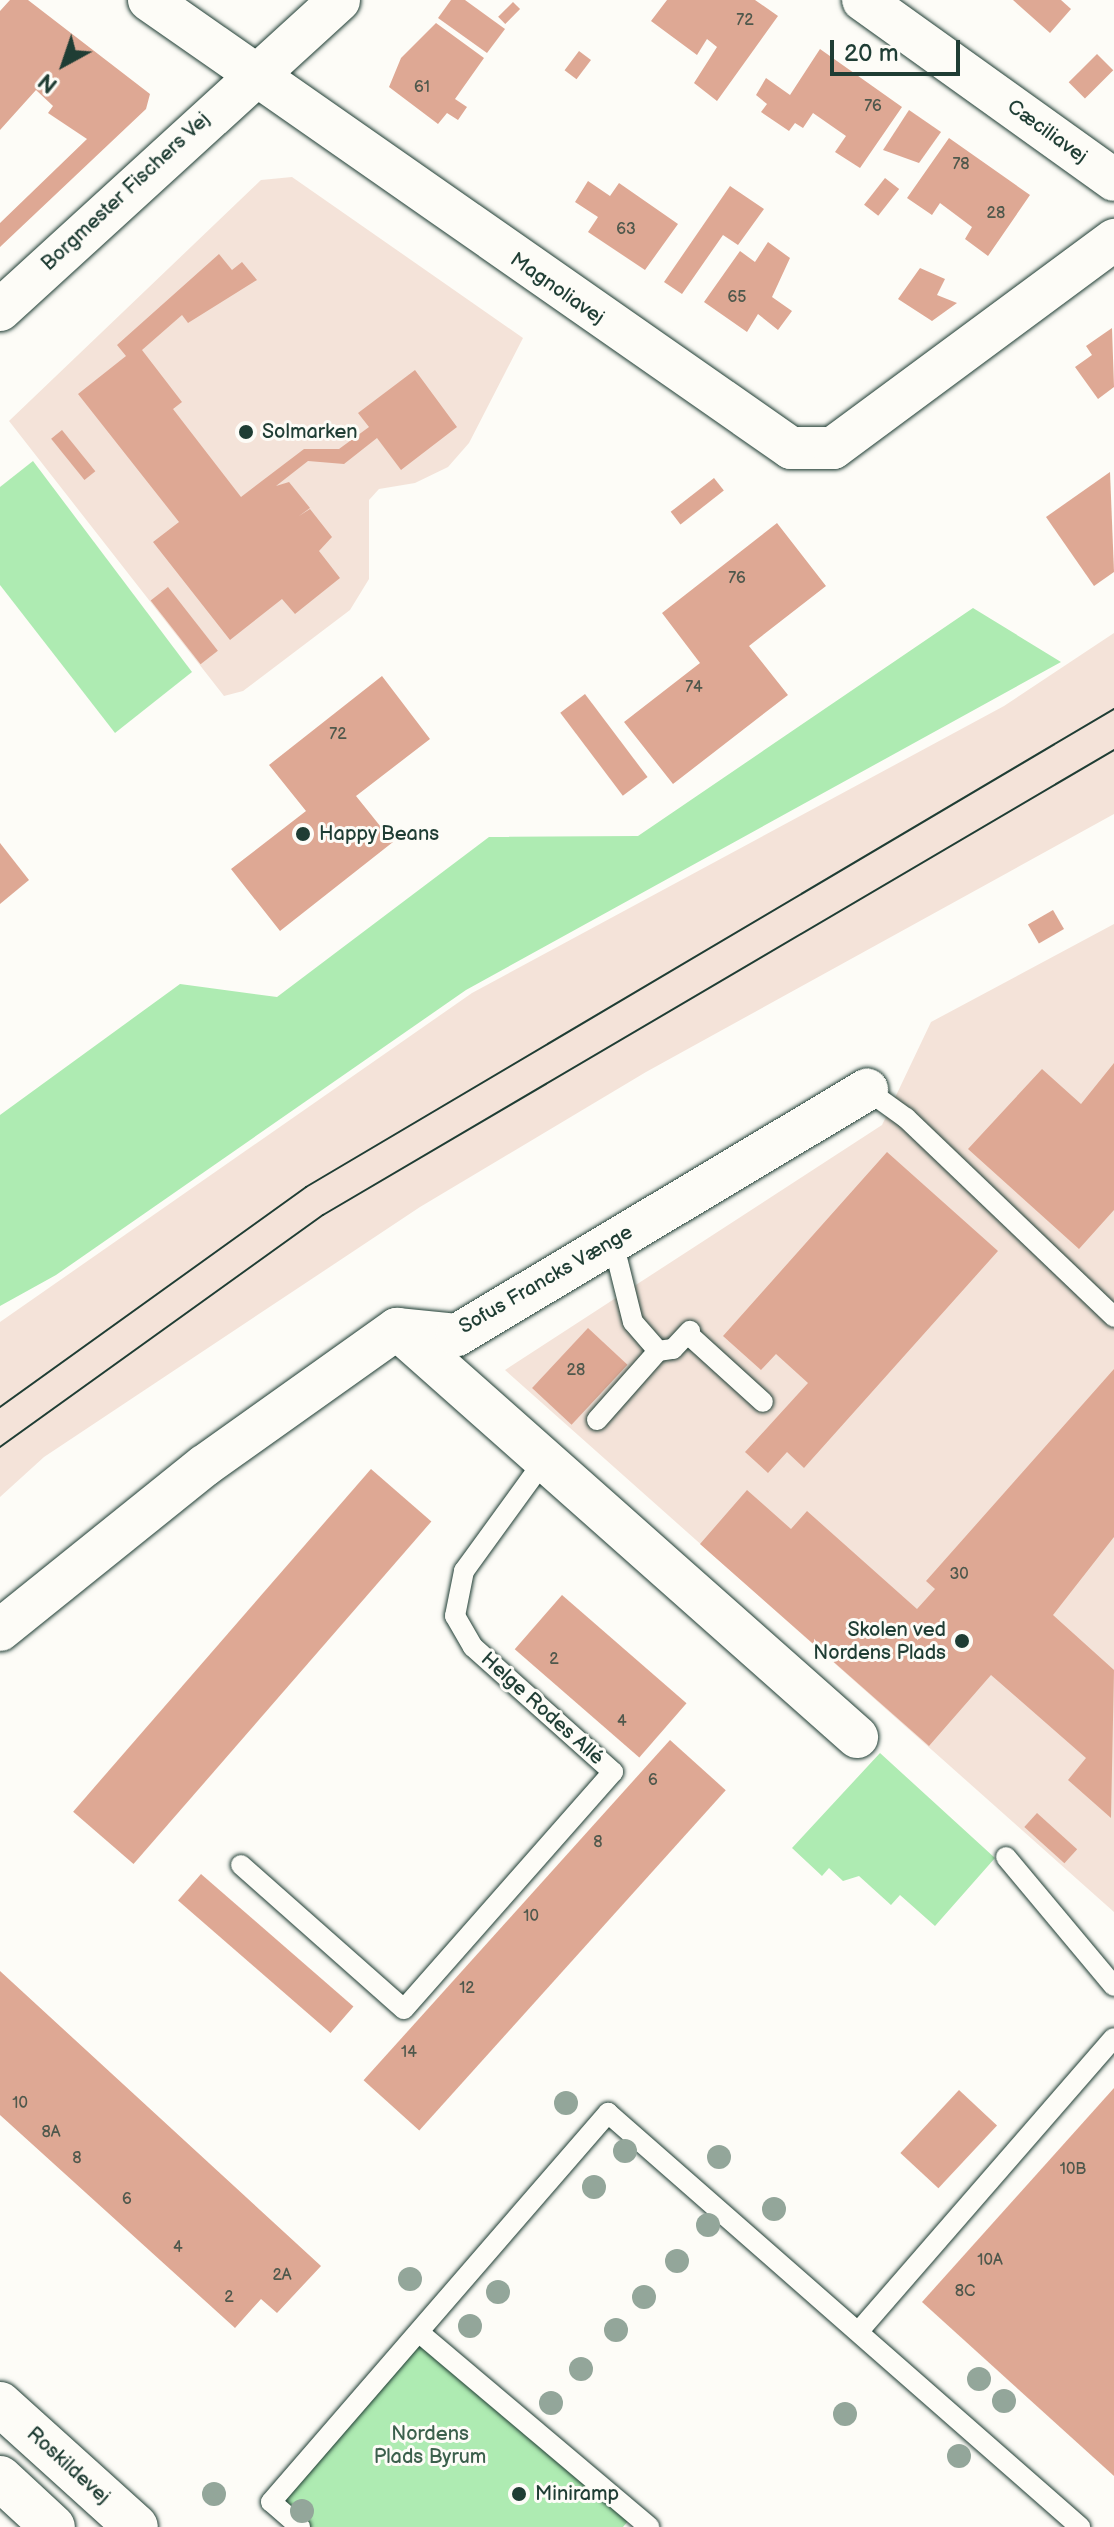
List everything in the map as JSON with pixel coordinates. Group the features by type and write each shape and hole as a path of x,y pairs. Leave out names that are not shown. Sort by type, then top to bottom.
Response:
{"street":[{"name":"Magnoliavej","path":"149,0 791,448 833,448 1114,240"},
{"name":"Borgmester Fischers Vej","path":"0,310 339,0"},
{"name":"Cæciliavej","path":"879,4 1114,180"},
{"name":"Sofus Francks Vænge","path":"397,1329 457,1335 867,1090"},
{"path":"0,1630 204,1466 397,1329 857,1737"},
{"name":"Roskildevej","path":"0,2404 136,2527"},
{"path":"0,2478 53,2527"}],"lane":[{"path":"867,1090 906,1118 1114,1317"},
{"path":"613,1242 633,1322 658,1351"},
{"path":"597,1420 658,1351 689,1333 763,1402"},
{"name":"Helge Rodes Allé","path":"241,1865 404,2009 613,1772 473,1647 455,1616 464,1571 546,1458"},
{"path":"1006,1857 1114,1986"},
{"path":"859,2331 1114,2038"},
{"path":"300,2527 271,2502 421,2334 608,2113 1080,2527"},
{"path":"421,2334 649,2527"}],"shaded area":[{"name":"Solmarken","path":"292,177 523,338 469,443 448,467 415,483 379,489 369,500 369,579 350,610 243,691 224,696 9,421 261,180"},
{"path":"1114,633 1114,814 646,1072 420,1207 44,1457 0,1497 0,1322 472,993 1004,706"},
{"name":"Skolen ved Nordens Plads","path":"1114,924 1114,1912 505,1370 882,1125 931,1022"}],"green space":[{"path":"33,461 192,672 115,733 0,585 0,487"},
{"path":"973,608 1061,662 466,990 56,1275 0,1306 0,1115 180,984 277,997 489,837 638,836"},
{"path":"880,1753 995,1858 935,1926 900,1895 891,1905 859,1876 843,1881 829,1868 822,1876 792,1848"},
{"name":"Nordens Plads Byrum","path":"421,2334 634,2514 623,2527 309,2527 279,2501"}],"building":[{"path":"10,0 28,0 150,94 146,109 0,247 0,223 87,139 48,113 53,106 36,90 0,130 0,11"},
{"path":"451,0 465,0 505,29 487,53 438,18"},
{"path":"667,0 755,0 778,16 717,101 694,83 717,47 707,39 697,55 651,21"},
{"path":"1013,0 1061,0 1071,9 1050,33"},
{"path":"513,2 520,9 505,24 498,17"},
{"path":"436,23 484,58 455,99 467,107 458,120 447,113 438,124 389,87 401,58"},
{"path":"820,49 902,107 860,168 835,152 846,136 813,113 803,128 795,123 789,131 761,112 767,104 756,95 766,78 790,95"},
{"path":"579,51 591,60 577,79 565,70"},
{"path":"1097,54 1113,70 1085,99 1069,82"},
{"path":"909,110 941,132 919,163 883,150"},
{"path":"949,138 1030,195 988,256 965,239 972,227 940,203 932,215 907,198"},
{"path":"885,178 899,189 878,216 864,205"},
{"path":"588,181 610,196 619,183 678,224 645,270 588,232 598,217 575,202"},
{"path":"730,186 764,209 738,245 723,235 682,294 664,282"},
{"path":"768,242 790,258 772,297 792,311 778,330 758,314 747,332 704,302 740,251 755,262"},
{"path":"219,254 232,270 242,262 257,280 188,323 182,315 142,350 182,402 173,409 241,497 304,449 339,449 369,427 358,413 415,370 457,427 401,470 377,438 344,464 308,461 276,486 289,482 310,508 299,516 310,509 332,537 319,551 340,578 295,614 282,599 230,640 153,542 179,522 78,394 126,356 117,345"},
{"path":"920,268 945,279 937,295 957,303 932,321 898,299"},
{"path":"1112,328 1114,387 1098,399 1075,367 1092,355 1086,346"},
{"path":"62,430 95,471 84,480 51,439"},
{"path":"1110,472 1114,572 1094,586 1046,517"},
{"path":"714,478 724,491 681,524 671,512"},
{"path":"777,523 826,586 749,646 788,695 673,784 624,722 700,663 662,613"},
{"path":"168,587 218,651 201,664 151,601"},
{"path":"382,676 430,739 356,796 393,842 280,931 231,869 306,811 269,765"},
{"path":"585,694 648,777 623,796 560,713"},
{"path":"0,843 29,880 0,904"},
{"path":"1053,910 1064,929 1039,944 1028,925"},
{"path":"1114,1063 1114,1210 1079,1249 968,1149 1042,1069 1081,1104"},
{"path":"887,1152 998,1251 804,1468 787,1452 768,1473 745,1452 808,1383 776,1354 761,1370 723,1336"},
{"path":"588,1328 627,1365 572,1425 532,1388"},
{"path":"1114,1369 1114,1537 1053,1615 1114,1670 1111,1818 1068,1780 1086,1758 991,1675 929,1746 700,1544 747,1490 791,1529 807,1511 917,1609 935,1589 926,1581"},
{"path":"371,1469 431,1521 134,1864 73,1812"},
{"path":"562,1595 687,1703 639,1758 515,1649"},
{"path":"670,1740 726,1790 419,2131 364,2080"},
{"path":"1037,1813 1077,1849 1064,1863 1024,1827"},
{"path":"201,1874 353,2007 330,2033 178,1900"},
{"path":"0,1971 321,2266 277,2313 261,2299 235,2328 0,2115"},
{"path":"1114,2088 1114,2476 922,2302"},
{"path":"959,2090 997,2125 938,2188 900,2153"}],"tram line":[{"path":"0,1407 306,1187 1114,709"},
{"path":"0,1447 323,1215 1114,750"}],"place":[{"name":"Solmarken","path":"246,432"},
{"name":"Happy Beans","path":"303,834"},
{"name":"Skolen ved Nordens Plads","path":"962,1641"},
{"name":"Miniramp","path":"519,2494"}]}
